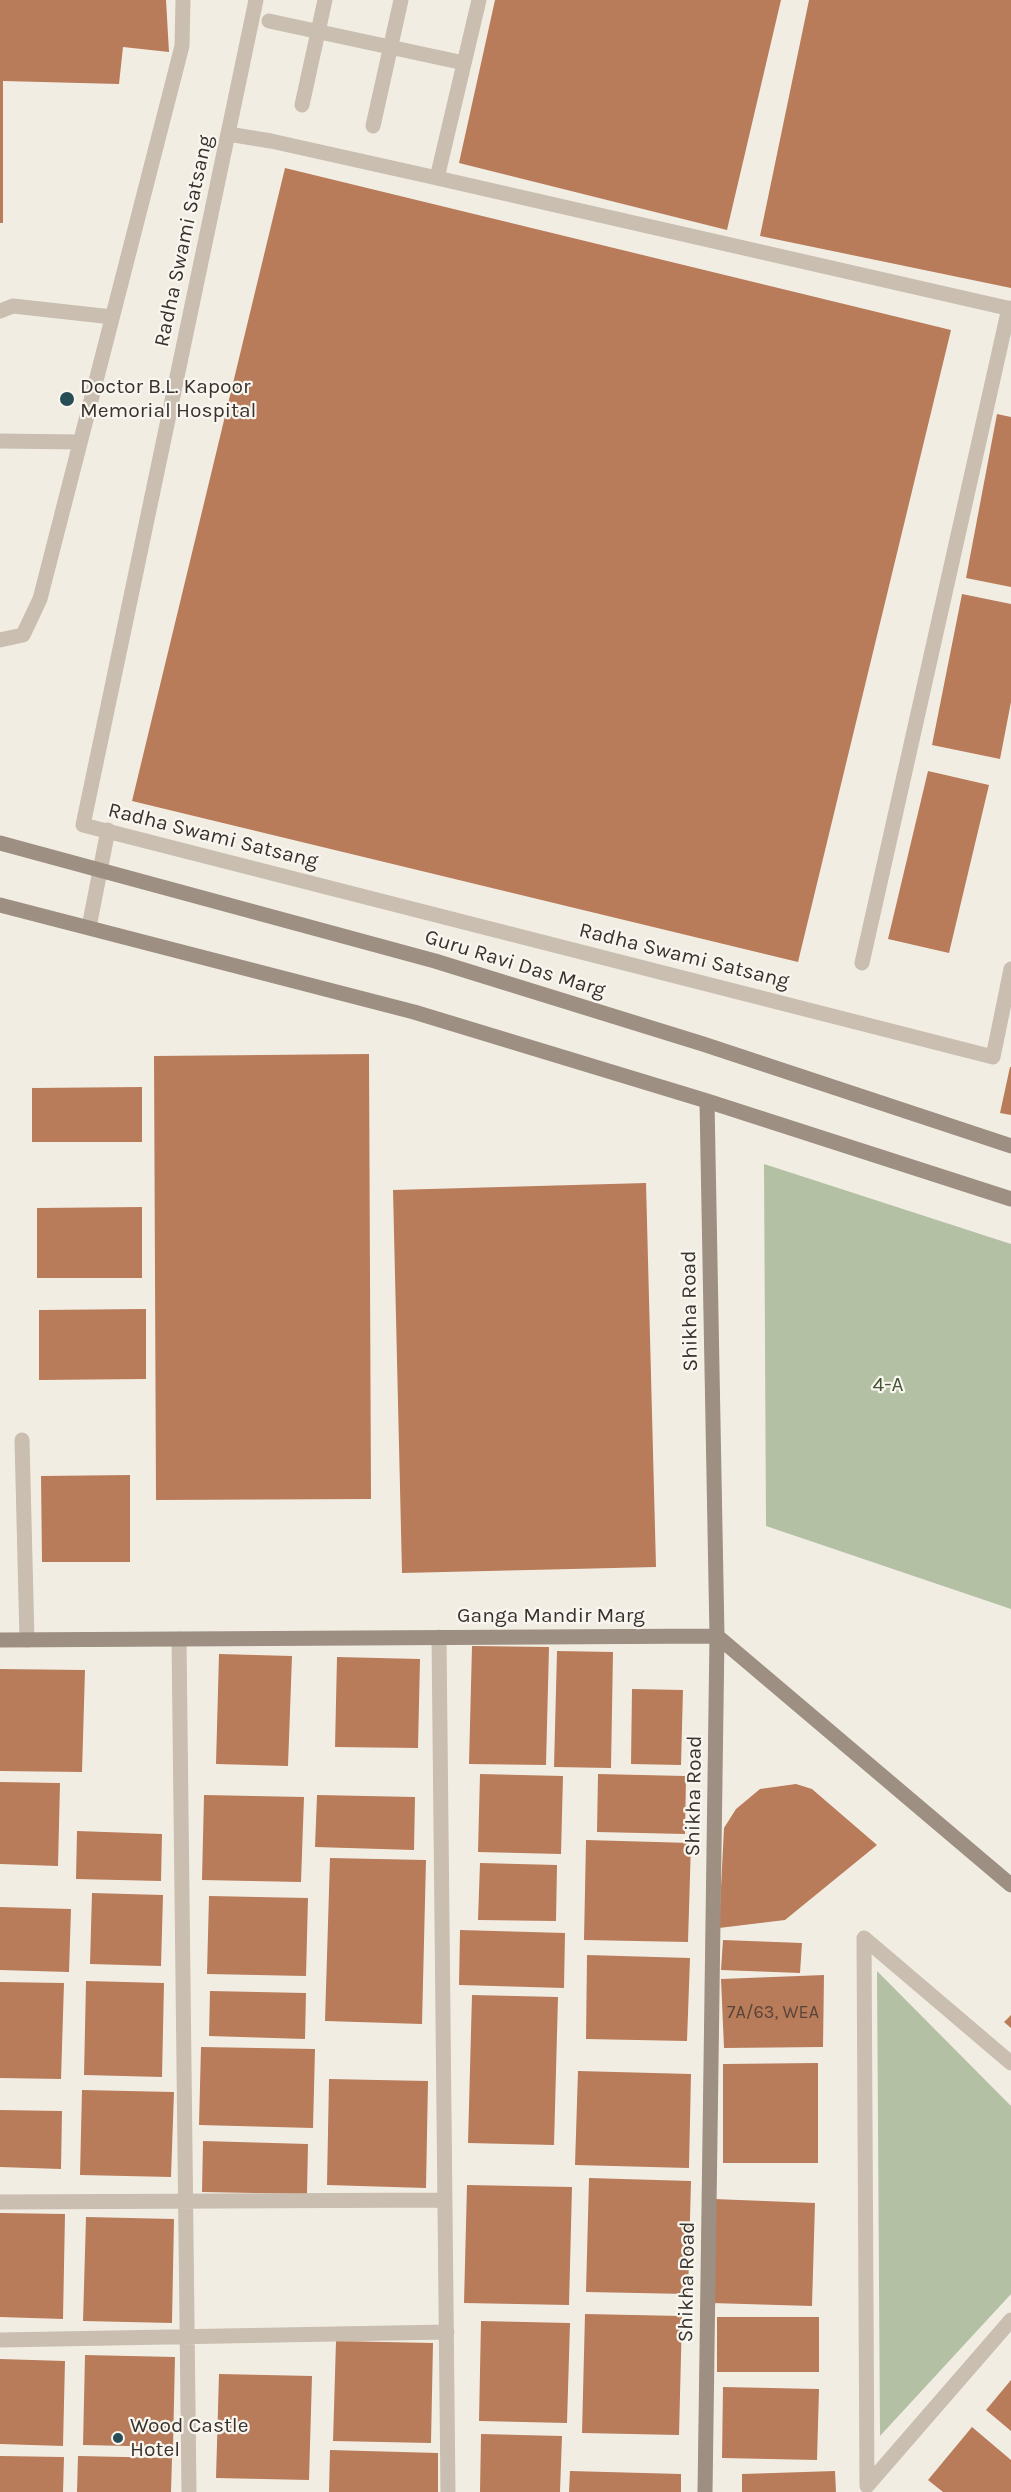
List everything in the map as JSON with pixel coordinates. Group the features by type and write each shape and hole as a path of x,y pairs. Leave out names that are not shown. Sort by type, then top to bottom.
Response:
{"street":[{"path":"0,640 23,635 40,599 182,46 183,0"},
{"name":"Radha Swami Satsang","path":"256,0 83,825 993,1057 1011,969"},
{"path":"302,105 325,0"},
{"path":"373,126 401,0"},
{"path":"437,178 479,0"},
{"path":"269,21 464,63"},
{"path":"228,134 271,141 437,178 1010,309 862,963"},
{"path":"0,311 13,306 112,317"},
{"path":"0,441 79,442"},
{"path":"89,927 108,830"},
{"name":"Guru Ravi Das Marg","path":"0,843 435,961 703,1044 1011,1146"},
{"path":"0,905 414,1012 707,1101 1011,1199"},
{"name":"Shikha Road","path":"705,2492 717,1636 707,1101"},
{"path":"22,1440 27,1640"},
{"path":"717,1636 1011,1885"},
{"name":"Ganga Mandir Marg","path":"0,1640 717,1636"},
{"path":"439,1637 448,2492"},
{"path":"179,1639 189,2492"},
{"path":"1011,2063 864,1938 867,2486 1011,2320"},
{"path":"0,2202 446,2200"},
{"path":"0,2340 447,2332"}],"green space":[{"name":"4-A","path":"764,1164 1011,1244 1011,1609 766,1526"},
{"path":"877,1971 1011,2106 1011,2294 880,2436"}],"building":[{"path":"0,0 166,0 169,52 123,47 119,84 3,81 3,223 0,223"},
{"path":"495,0 781,0 727,230 459,163"},
{"path":"809,0 1011,0 1011,288 760,236"},
{"path":"285,168 951,330 798,962 132,801"},
{"path":"997,414 1011,417 1011,587 966,578"},
{"path":"962,594 1011,604 1011,702 1000,759 932,745"},
{"path":"928,771 989,785 949,953 888,939"},
{"path":"369,1054 371,1499 156,1500 154,1056"},
{"path":"1011,1067 1011,1115 1000,1113"},
{"path":"142,1087 142,1142 32,1142 32,1088"},
{"path":"646,1183 656,1567 402,1573 393,1190"},
{"path":"142,1207 142,1278 37,1278 37,1208"},
{"path":"146,1309 146,1379 39,1380 39,1310"},
{"path":"130,1475 130,1562 42,1562 41,1476"},
{"path":"472,1646 549,1647 546,1765 469,1764"},
{"path":"557,1651 613,1652 611,1768 554,1767"},
{"path":"219,1654 292,1656 288,1766 216,1764"},
{"path":"337,1657 420,1659 418,1748 335,1747"},
{"path":"0,1669 85,1670 82,1772 0,1771"},
{"path":"632,1689 683,1690 681,1765 631,1764"},
{"path":"480,1774 563,1776 561,1854 478,1852"},
{"path":"598,1774 686,1776 685,1834 597,1832"},
{"path":"0,1782 60,1783 58,1866 0,1864"},
{"path":"796,1784 812,1789 877,1845 785,1920 719,1928 724,1828 736,1809 760,1789"},
{"path":"204,1795 304,1797 301,1882 202,1880"},
{"path":"317,1795 415,1797 414,1850 315,1847"},
{"path":"77,1831 162,1834 161,1881 76,1879"},
{"path":"586,1840 691,1843 688,1942 584,1940"},
{"path":"330,1858 426,1860 422,2024 325,2021"},
{"path":"480,1863 557,1865 556,1921 478,1920"},
{"path":"92,1893 163,1895 161,1966 90,1964"},
{"path":"209,1896 308,1898 306,1976 207,1974"},
{"path":"0,1907 71,1909 69,1972 0,1970"},
{"path":"460,1930 565,1933 564,1988 459,1985"},
{"path":"723,1940 802,1943 800,1973 721,1970"},
{"path":"587,1955 690,1958 687,2041 586,2039"},
{"path":"824,1975 823,2047 724,2048 721,1979"},
{"path":"86,1981 164,1983 162,2077 84,2075"},
{"path":"0,1982 64,1983 61,2079 0,2078"},
{"path":"210,1991 306,1993 305,2039 209,2036"},
{"path":"472,1995 558,1997 554,2145 468,2143"},
{"path":"1011,2015 1011,2028 1004,2022"},
{"path":"201,2047 315,2049 313,2128 199,2125"},
{"path":"818,2063 818,2163 723,2163 723,2064"},
{"path":"578,2071 691,2074 689,2168 575,2165"},
{"path":"329,2079 428,2081 426,2188 327,2185"},
{"path":"82,2090 174,2092 171,2177 80,2175"},
{"path":"0,2110 62,2111 61,2169 0,2167"},
{"path":"203,2141 308,2144 307,2194 202,2192"},
{"path":"589,2178 691,2181 688,2294 586,2292"},
{"path":"467,2185 572,2187 569,2305 464,2303"},
{"path":"714,2199 815,2203 812,2306 711,2303"},
{"path":"0,2213 65,2214 63,2319 0,2317"},
{"path":"86,2217 174,2219 172,2323 83,2321"},
{"path":"585,2314 682,2316 679,2435 582,2433"},
{"path":"717,2317 819,2317 819,2372 717,2372"},
{"path":"481,2321 570,2323 567,2423 479,2421"},
{"path":"336,2341 433,2343 431,2443 333,2441"},
{"path":"85,2355 175,2357 173,2447 83,2445"},
{"path":"0,2359 65,2361 63,2446 0,2444"},
{"path":"219,2374 312,2376 309,2480 216,2478"},
{"path":"1011,2380 1011,2431 986,2410"},
{"path":"723,2387 819,2389 817,2460 722,2458"},
{"path":"972,2427 1011,2460 1011,2492 943,2492 928,2480"},
{"path":"481,2434 562,2436 560,2492 480,2492"},
{"path":"330,2450 438,2453 438,2492 329,2492"},
{"path":"0,2456 64,2457 63,2492 0,2492"},
{"path":"78,2456 172,2458 171,2492 77,2492"},
{"path":"570,2471 681,2474 681,2492 569,2492"},
{"path":"835,2471 836,2492 742,2492 742,2474"}],"place":[{"name":"Doctor B.L. Kapoor Memorial Hospital","path":"67,399"},
{"name":"Wood Castle Hotel","path":"118,2438"}]}
